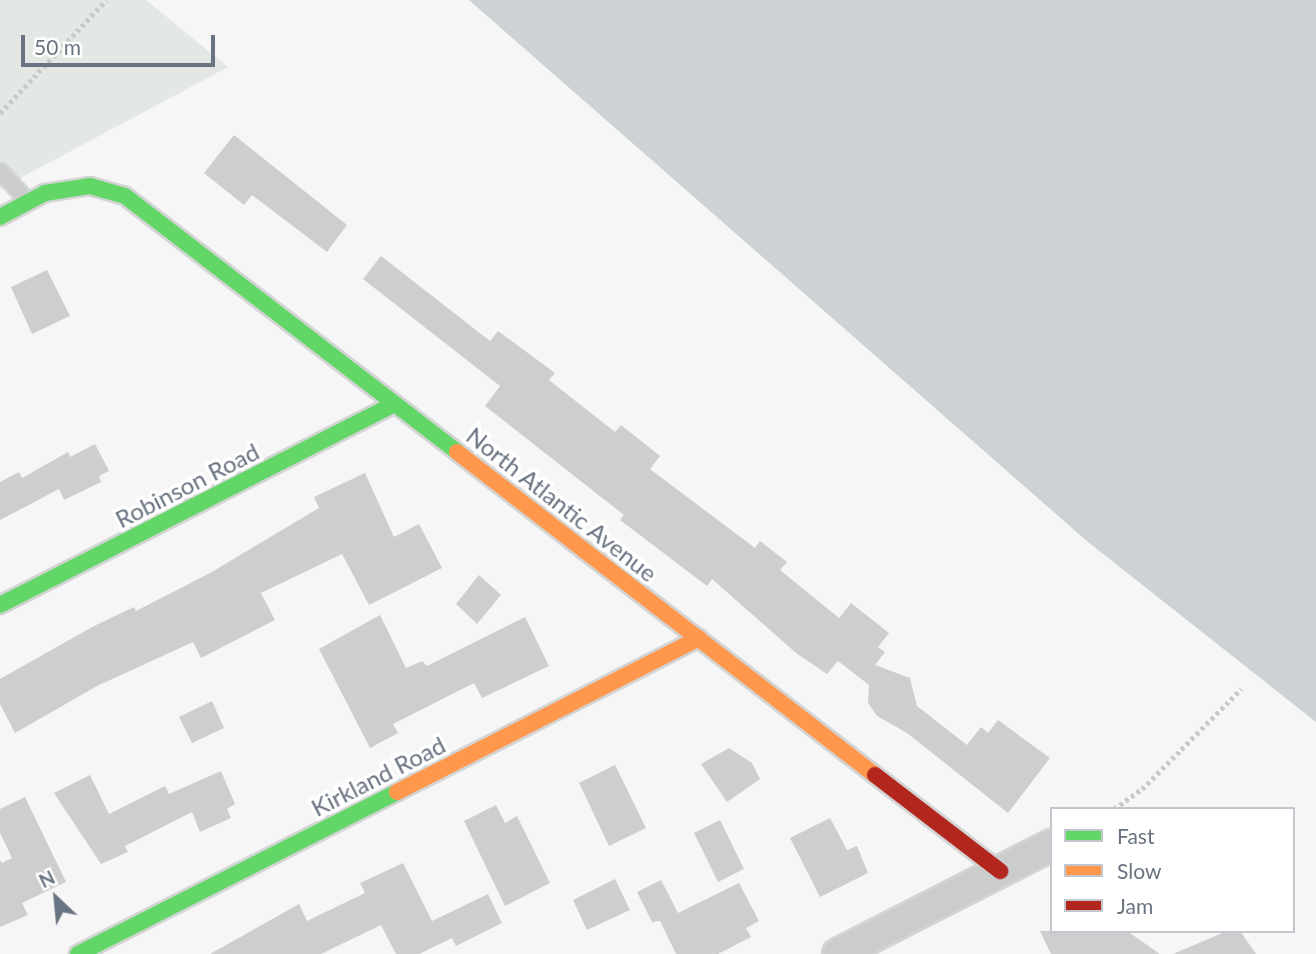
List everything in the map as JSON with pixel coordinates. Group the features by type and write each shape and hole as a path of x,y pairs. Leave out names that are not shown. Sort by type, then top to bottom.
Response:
{"street":[{"name":"North Atlantic Avenue","path":"28,202 45,193 90,186 125,196 1000,870"},
{"path":"0,217 28,202"},
{"name":"Robinson Road","path":"0,605 395,404"},
{"name":"Kirkland Road","path":"78,954 699,638"},
{"path":"838,954 1050,846"}],"lane":[{"path":"0,171 28,202"}],"path":[{"path":"0,113 106,0"},
{"path":"1117,807 1142,789 1241,689"}],"shaded area":[{"path":"0,0 146,0 228,67 0,189"},
{"path":"469,0 1316,0 1316,722 1088,542"}],"building":[{"path":"234,135 347,225 327,252 252,195 244,205 204,173"},
{"path":"381,256 490,341 498,331 555,373 549,380 615,432 621,425 660,456 650,469 755,548 760,541 787,562 780,570 839,618 851,603 889,633 878,647 885,652 875,665 910,678 917,706 967,745 981,727 988,733 998,720 1050,758 1008,813 907,733 877,716 868,703 869,685 838,661 827,674 796,653 712,579 707,586 620,520 624,515 485,406 500,386 363,279"},
{"path":"47,270 70,316 32,334 11,287"},
{"path":"95,444 109,471 99,476 101,482 64,500 59,489 0,520 0,482 19,472 22,478 68,452 70,457"},
{"path":"365,473 394,537 419,524 442,568 369,605 342,554 261,593 275,620 201,658 193,642 97,686 15,733 0,704 0,679 94,626 134,607 136,611 210,573 319,508 314,497"},
{"path":"479,575 501,595 477,624 456,604"},
{"path":"380,615 406,668 422,661 427,666 525,617 549,666 482,698 474,683 393,724 398,733 370,748 319,649"},
{"path":"212,701 224,728 192,743 179,717"},
{"path":"729,748 752,763 760,779 727,802 701,764"},
{"path":"615,765 646,828 609,846 579,783"},
{"path":"221,771 235,804 227,809 231,818 200,832 192,812 125,846 128,852 101,864 54,793 90,775 109,814 165,786 169,794"},
{"path":"25,797 66,882 22,903 28,915 0,927 0,860 2,863 12,858 0,833 0,809"},
{"path":"496,805 505,823 517,816 550,883 505,906 464,821"},
{"path":"830,818 847,850 857,846 868,873 820,897 790,838"},
{"path":"720,820 744,869 718,882 694,833"},
{"path":"403,863 432,921 488,894 502,923 456,946 452,938 419,954 396,954 381,925 321,954 210,954 299,904 307,921 365,893 360,883"},
{"path":"615,879 630,910 587,930 573,900"},
{"path":"661,880 678,913 739,883 759,921 746,928 751,937 718,954 676,954 660,921 652,922 637,892"},
{"path":"1040,931 1130,933 1160,954 1051,954"},
{"path":"1222,933 1241,933 1256,954 1173,954"}],"traffic: fast":[{"path":"0,217 45,193 90,186 125,196 457,452"},
{"path":"0,605 395,404"},
{"path":"78,954 397,792"}],"traffic: slow":[{"path":"457,452 875,775"},
{"path":"397,792 699,638"}],"traffic: jam":[{"path":"875,775 1000,871"}]}
